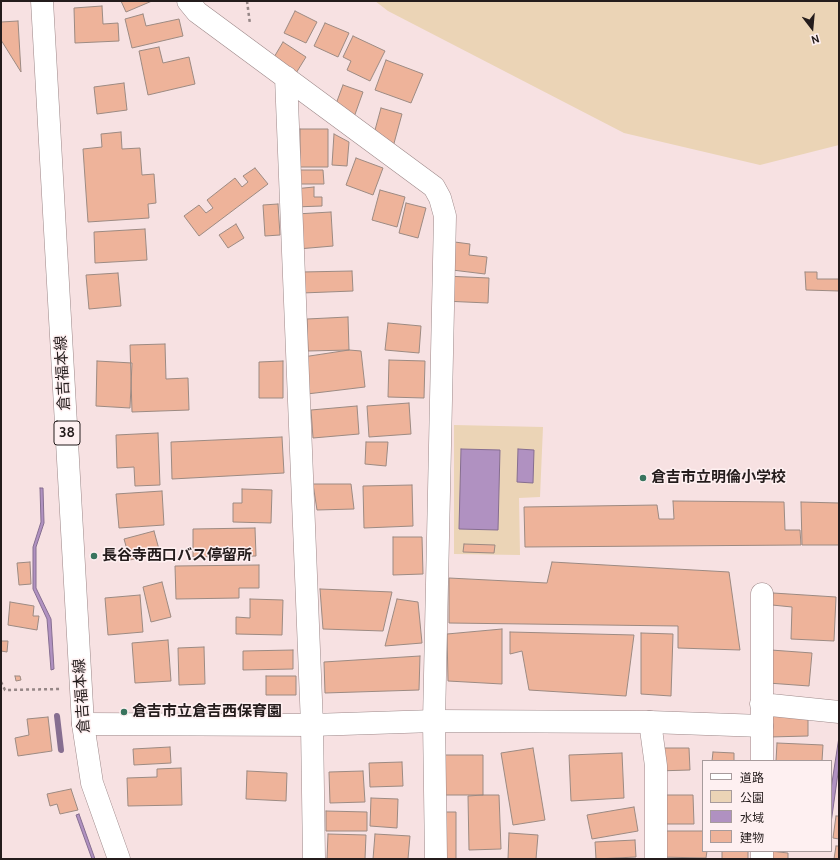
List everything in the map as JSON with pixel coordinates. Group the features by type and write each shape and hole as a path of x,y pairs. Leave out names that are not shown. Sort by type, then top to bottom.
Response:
{"street":[{"name":"倉吉福本線","path":"42,1 83,724 92,783 119,859"},
{"path":"188,1 197,12 434,187 440,198 444,216 434,721 436,859"},
{"path":"286,77 312,725 314,859"},
{"path":"762,594 762,760"},
{"path":"761,704 839,712"},
{"path":"83,724 312,725 434,721 650,722 762,726"},
{"path":"650,722 656,766 656,859"}],"path":[{"path":"1,682 5,690 81,689"}],"green space":[{"path":"375,1 839,1 839,145 760,165 624,133 388,11"},
{"path":"454,425 543,427 540,497 519,498 520,555 454,554"}],"water":[{"path":"461,449 500,450 498,530 459,529"},
{"path":"518,449 534,450 533,483 517,482"},
{"path":"40,488 43,488 44,523 36,547 36,588 51,619 54,669 51,670 47,619 33,589 33,547 41,522"},
{"path":"839,737 839,766 832,816 832,782"},
{"path":"79,814 95,859 92,859 76,815"}],"building":[{"path":"121,1 152,1 126,12"},
{"path":"102,6 103,24 118,23 119,41 75,43 74,8"},
{"path":"295,11 317,22 306,43 284,33"},
{"path":"143,14 146,26 179,19 183,36 132,48 125,19"},
{"path":"18,21 21,72 1,40 1,22"},
{"path":"325,23 349,33 338,57 314,46"},
{"path":"353,36 385,51 370,81 347,70 351,61 343,57"},
{"path":"283,42 306,57 293,78 270,64"},
{"path":"159,47 163,63 189,57 195,84 148,95 139,51"},
{"path":"386,60 423,74 411,103 375,90"},
{"path":"124,83 127,110 97,114 94,87"},
{"path":"343,85 363,92 353,120 333,112"},
{"path":"381,108 402,114 393,147 372,141"},
{"path":"300,129 328,129 328,167 300,167"},
{"path":"121,132 122,149 140,148 142,175 154,174 156,203 148,204 149,218 88,222 83,149 102,147 101,134"},
{"path":"334,134 349,142 347,166 332,165"},
{"path":"356,158 383,168 373,195 346,185"},
{"path":"255,168 268,184 199,236 184,216 199,205 206,213 213,208 207,200 235,178 242,187 248,182 243,176"},
{"path":"299,170 323,170 324,184 299,184"},
{"path":"314,187 314,197 322,197 322,206 294,207 294,189"},
{"path":"380,190 405,197 397,227 372,220"},
{"path":"406,203 426,208 418,238 399,233"},
{"path":"278,204 280,235 265,236 263,205"},
{"path":"331,212 333,246 298,249 296,214"},
{"path":"236,224 244,238 228,248 219,235"},
{"path":"145,229 147,260 95,263 94,232"},
{"path":"447,241 470,244 469,255 487,257 485,274 444,269"},
{"path":"352,271 353,291 302,293 302,272"},
{"path":"805,272 817,272 817,279 839,279 839,291 806,290"},
{"path":"118,273 121,306 89,309 86,275"},
{"path":"445,276 489,278 488,303 443,301"},
{"path":"348,317 349,350 308,351 307,319"},
{"path":"388,323 421,326 419,353 385,350"},
{"path":"165,344 166,379 188,378 189,410 132,412 130,345"},
{"path":"349,350 361,351 365,387 307,394 303,357"},
{"path":"389,360 425,361 424,398 388,397"},
{"path":"97,361 132,363 130,408 96,406"},
{"path":"283,361 283,398 259,398 259,362"},
{"path":"409,403 411,434 369,437 367,406"},
{"path":"357,406 359,434 313,438 311,410"},
{"path":"158,433 160,485 135,486 134,467 117,468 116,435"},
{"path":"282,437 284,473 172,479 171,442"},
{"path":"366,442 388,442 386,466 365,464"},
{"path":"313,484 351,484 354,509 317,510"},
{"path":"412,485 413,526 364,528 363,486"},
{"path":"242,489 272,490 271,523 233,522 233,503 242,503"},
{"path":"162,491 164,525 119,528 116,494"},
{"path":"673,501 784,502 785,530 800,530 801,545 525,547 524,507 657,505 659,519 674,519"},
{"path":"801,502 839,503 839,545 802,545"},
{"path":"255,528 256,556 193,557 193,529"},
{"path":"154,531 160,553 130,560 124,539"},
{"path":"393,537 422,537 423,574 393,575"},
{"path":"464,544 495,545 494,553 463,552"},
{"path":"30,562 31,584 19,585 17,563"},
{"path":"552,562 729,572 740,650 678,648 678,626 449,623 449,578 547,583"},
{"path":"259,565 259,588 239,588 239,598 176,599 175,566"},
{"path":"162,582 171,617 151,622 143,587"},
{"path":"320,589 392,592 383,631 323,629"},
{"path":"773,593 836,597 834,641 791,639 792,607 772,605"},
{"path":"140,595 143,632 108,635 105,598"},
{"path":"250,599 283,600 282,635 236,634 236,617 250,618"},
{"path":"397,599 418,602 422,643 385,646"},
{"path":"10,602 34,606 33,616 39,616 37,630 8,625"},
{"path":"502,629 502,684 448,681 447,634"},
{"path":"510,632 634,635 626,696 529,690 522,651 510,654"},
{"path":"641,633 673,634 671,696 641,694"},
{"path":"168,640 171,681 135,683 132,643"},
{"path":"1,641 8,641 7,652 1,651"},
{"path":"204,647 205,684 179,685 178,648"},
{"path":"293,650 293,669 243,670 243,651"},
{"path":"771,650 812,653 809,686 768,683"},
{"path":"420,656 419,690 325,693 324,662"},
{"path":"15,676 20,676 21,680 16,681"},
{"path":"266,676 296,676 296,695 266,695"},
{"path":"808,715 808,736 769,737 768,716"},
{"path":"48,717 52,751 18,756 15,738 29,735 27,719"},
{"path":"777,743 823,745 822,760 776,760"},
{"path":"170,747 171,763 134,765 133,749"},
{"path":"533,748 545,820 513,825 501,753"},
{"path":"656,748 689,748 690,770 656,771"},
{"path":"713,752 734,753 734,760 712,760"},
{"path":"622,753 624,798 571,801 569,755"},
{"path":"445,755 483,755 483,795 445,795"},
{"path":"402,762 403,786 370,787 369,763"},
{"path":"181,768 182,805 128,806 127,778 157,777 157,769"},
{"path":"247,771 287,773 286,801 246,799"},
{"path":"363,771 365,802 330,803 329,772"},
{"path":"71,789 78,810 60,814 57,804 50,806 47,794"},
{"path":"499,795 501,849 469,850 468,796"},
{"path":"660,795 693,795 694,824 660,824"},
{"path":"371,798 398,799 397,828 370,826"},
{"path":"634,807 638,831 592,839 587,815"},
{"path":"326,811 367,812 367,831 326,831"},
{"path":"437,812 456,812 456,859 437,859"},
{"path":"836,816 839,816 839,839 833,838"},
{"path":"659,831 702,831 702,852 707,852 706,858 659,857"},
{"path":"509,833 538,835 536,859 508,859"},
{"path":"328,834 366,835 365,859 327,859"},
{"path":"375,834 410,836 408,859 373,859"},
{"path":"635,840 636,857 596,859 595,842"},
{"path":"836,846 839,846 839,859 834,859"},
{"path":"722,852 748,852 748,859 722,859"},
{"path":"769,852 788,853 788,859 764,859"}],"waterway":[{"path":"57,716 61,750"}],"place":[{"name":"倉吉市立明倫小学校","path":"643,478"},
{"name":"長谷寺西口バス停留所","path":"94,556"},
{"name":"倉吉市立倉吉西保育園","path":"124,712"}]}
